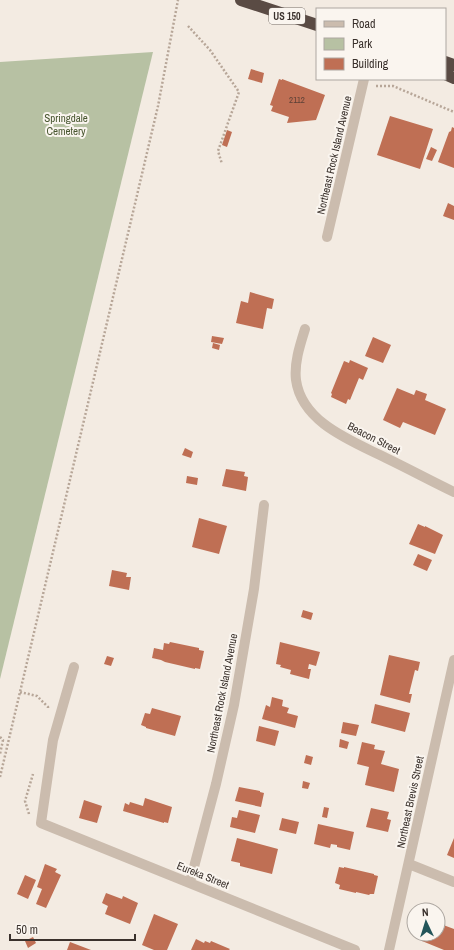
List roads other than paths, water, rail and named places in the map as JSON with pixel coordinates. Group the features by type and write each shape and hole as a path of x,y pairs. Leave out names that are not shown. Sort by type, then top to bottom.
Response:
{"highway":[{"name":"US 150","path":"241,0 316,25"}],"street":[{"name":"Northeast Rock Island Avenue","path":"327,237 363,83"},
{"name":"Beacon Street","path":"305,329 297,361 296,379 302,400 314,414 335,432 454,492"},
{"name":"Northeast Rock Island Avenue","path":"190,882 218,777 234,705 254,589 264,505"},
{"name":"Northeast Brevis Street","path":"389,950 454,660"},
{"name":"Eureka Street","path":"74,667 53,740 41,823 355,950"},
{"path":"409,864 454,882"}],"park label":[{"name":"Springdale Cemetery","path":"66,124"}]}
